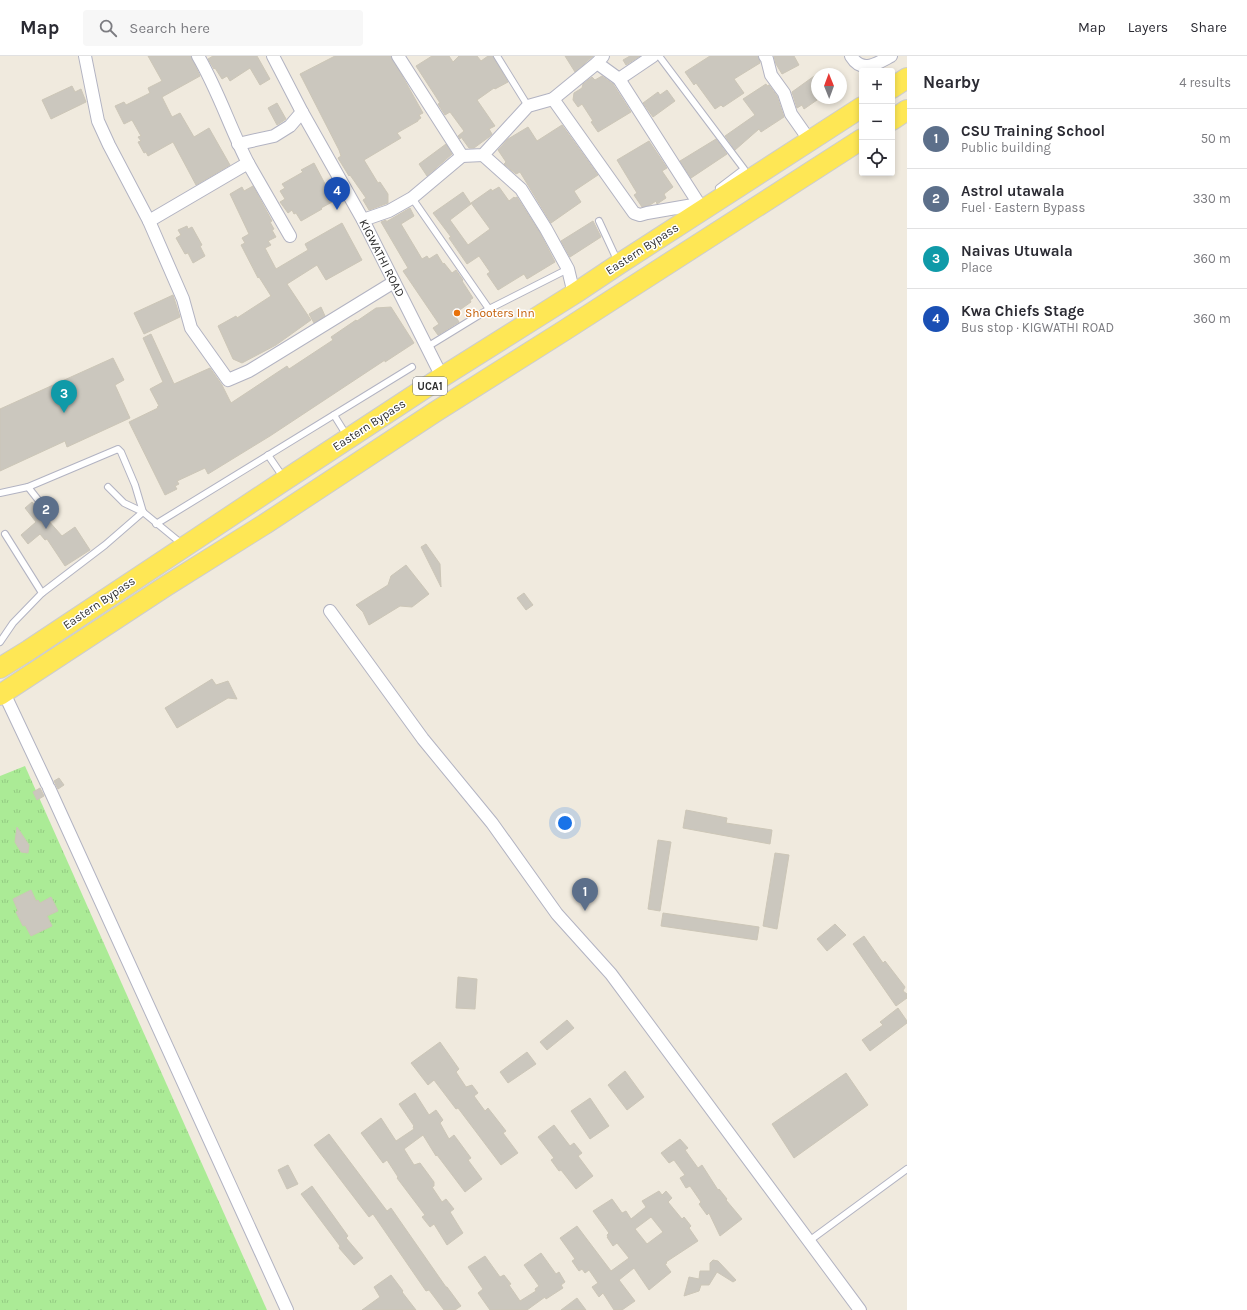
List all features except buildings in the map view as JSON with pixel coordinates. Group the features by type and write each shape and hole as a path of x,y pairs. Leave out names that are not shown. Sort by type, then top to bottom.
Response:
{"main road":[{"path":"895,86 907,78"},
{"name":"Eastern Bypass","path":"0,668 442,377 574,294 619,264 699,206 810,141 859,109"},
{"path":"895,118 907,110"},
{"name":"Eastern Bypass","path":"2,694 166,586 272,520 435,412 860,140"}],"street":[{"path":"85,56 98,120 109,145 149,221 182,299 191,328 228,380 249,371 394,282"},
{"path":"198,56 209,75 238,144 290,236"},
{"name":"KIGWATHI ROAD","path":"273,56 302,112 363,220 442,377"},
{"path":"398,56 462,156"},
{"path":"619,79 653,56"},
{"path":"765,56 771,75 784,93 792,114 810,141"},
{"path":"851,56 862,68 875,64 890,56"},
{"path":"483,155 528,106 553,99 600,59 619,79 699,206 640,215 634,214 553,99"},
{"path":"238,144 274,136 290,126 302,112"},
{"path":"363,220 389,211 412,198 462,156 483,155 521,189 546,229 568,269 574,294"},
{"path":"149,221 248,163"},
{"path":"330,612 423,739 492,823 557,914 611,974 860,1310"},
{"path":"2,694 48,786 287,1310"}],"lane":[{"path":"497,56 528,106"},
{"path":"659,56 744,169 716,191"},
{"path":"412,198 490,309"},
{"path":"599,221 619,264"},
{"path":"427,348 490,309 568,269"},
{"path":"156,524 412,367"},
{"path":"334,415 349,438"},
{"path":"0,493 28,487 118,449 121,452 135,485 143,512"},
{"path":"268,455 285,480"},
{"path":"28,487 47,511"},
{"path":"108,487 124,503 143,512 185,546"},
{"path":"0,642 13,623 42,593 105,545 143,512"},
{"path":"5,534 42,593"},
{"path":"809,1241 907,1169"}],"green space":[{"path":"25,766 267,1310 0,1310 0,776"}],"place":[{"name":"Kwa Chiefs Stage","path":"337,210"},
{"name":"Shooters Inn","path":"457,313"},
{"name":"Naivas Utuwala","path":"64,413"},
{"name":"Astrol utawala","path":"46,529"},
{"name":"CSU Training School","path":"585,911"}]}
